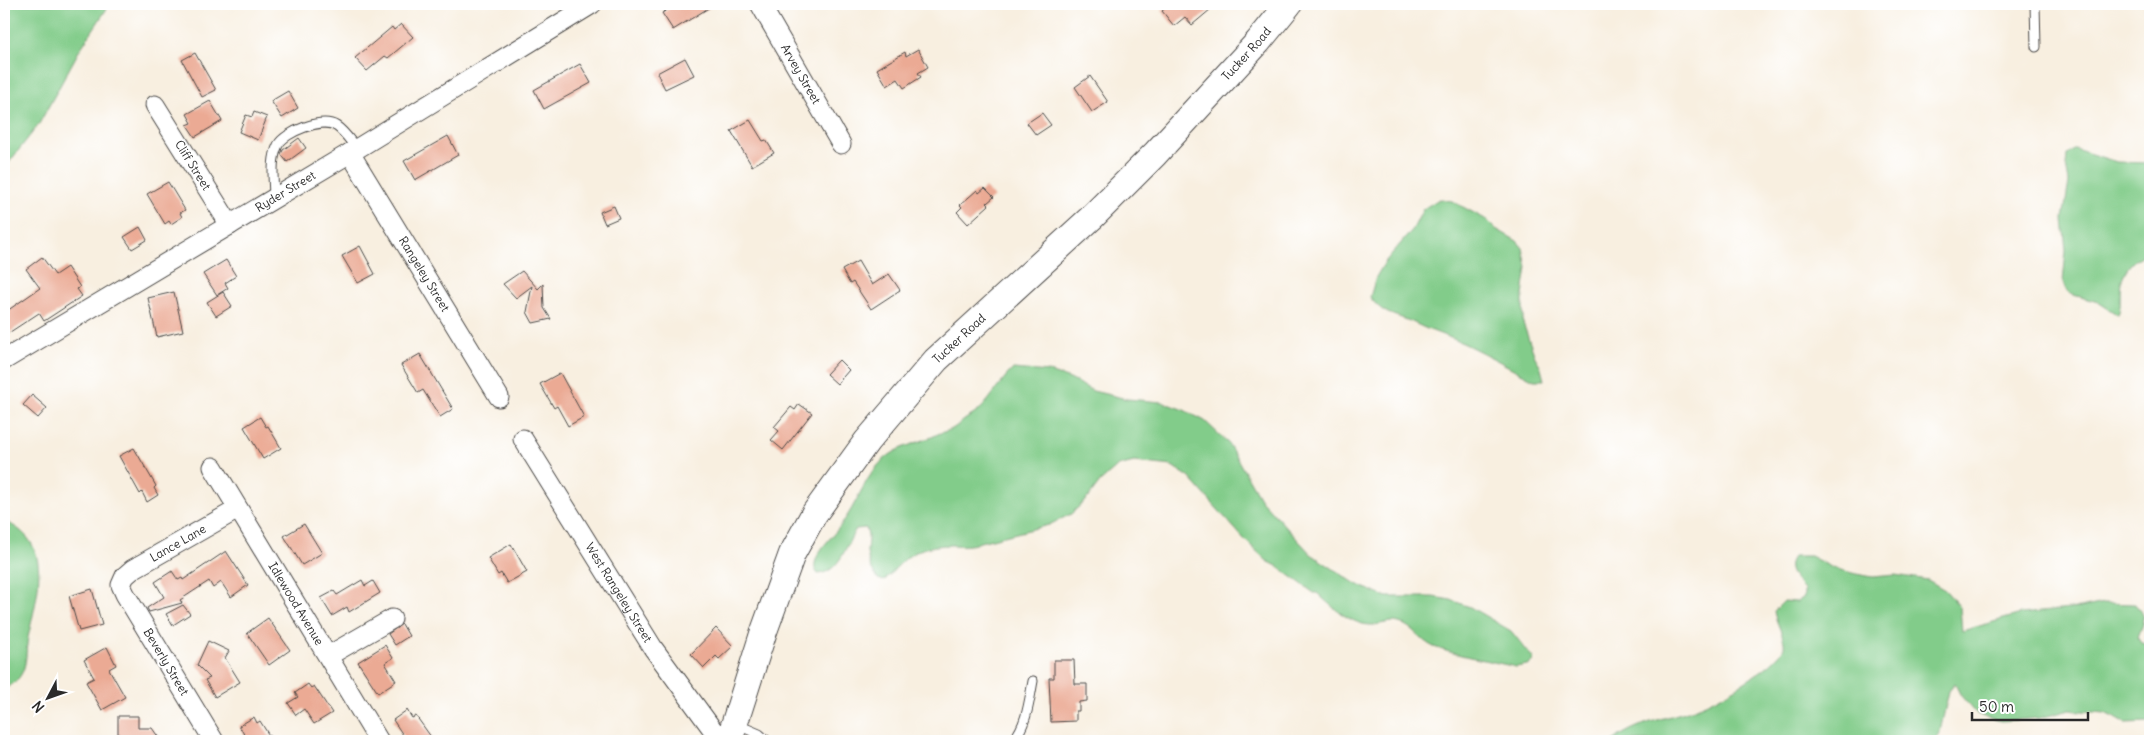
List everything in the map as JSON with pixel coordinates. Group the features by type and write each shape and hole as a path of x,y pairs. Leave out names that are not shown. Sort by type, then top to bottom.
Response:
{"main road":[{"name":"Tucker Road","path":"729,735 792,554 814,514 867,441 911,387 958,339 1122,189 1247,54 1289,4"}],"street":[{"name":"Ryder Street","path":"4,360 274,199 592,4"},
{"name":"Arvey Street","path":"760,4 842,144"},
{"name":"Cliff Street","path":"155,105 230,225"},
{"name":"Rangeley Street","path":"353,151 499,397"},
{"name":"West Rangeley Street","path":"523,439 653,648 729,735"},
{"name":"Idlewood Avenue","path":"213,467 380,741"},
{"name":"Lance Lane","path":"122,582 127,573 133,569 238,509"},
{"name":"Beverly Street","path":"122,582 125,594 214,741"},
{"path":"328,656 392,619"}],"lane":[{"path":"2035,4 2036,47"},
{"path":"274,199 274,159 278,145 287,134 319,122 335,125 353,151"},
{"path":"1013,741 1020,734 1026,717 1032,681"},
{"path":"729,735 759,734 767,741"}],"green space":[{"path":"4,4 110,4 79,51 39,124 4,169"},
{"path":"2075,149 2117,162 2150,163 2150,252 2135,260 2125,272 2121,283 2118,315 2098,302 2070,294 2063,282 2066,251 2063,219 2069,182 2066,166 2067,155"},
{"path":"1439,199 1452,201 1487,220 1496,229 1517,241 1523,248 1527,267 1523,295 1523,323 1544,380 1534,380 1465,344 1389,313 1379,307 1370,297 1376,277 1385,262 1413,229 1423,209"},
{"path":"1013,369 1049,372 1070,379 1093,391 1127,399 1162,402 1184,410 1205,421 1228,443 1261,500 1311,554 1356,584 1381,595 1388,597 1433,597 1451,600 1470,607 1511,631 1533,658 1533,661 1527,665 1516,667 1464,656 1434,647 1408,627 1399,623 1392,622 1376,625 1350,619 1317,593 1314,593 1267,561 1244,539 1189,477 1172,466 1134,462 1118,466 1100,482 1088,498 1071,514 1049,525 973,545 938,546 919,550 905,559 884,581 878,579 869,563 866,528 856,529 837,563 826,572 818,574 815,569 817,557 840,527 869,477 882,461 901,449 952,429 977,412"},
{"path":"4,521 20,530 30,542 36,555 39,570 36,601 27,642 25,665 19,678 4,689"},
{"path":"1794,556 1810,556 1833,568 1856,574 1873,577 1895,575 1928,580 1945,590 1960,607 1962,631 2021,614 2080,608 2104,603 2135,604 2143,620 2137,637 2141,643 2150,645 2150,722 2125,723 2105,713 2070,710 2040,718 2002,721 1977,714 1961,696 1955,684 1949,691 1939,736 1934,741 1613,741 1640,726 1691,710 1713,700 1757,674 1779,655 1784,644 1774,611 1784,601 1797,602 1804,597 1804,589 1794,578 1790,569 1791,560"}],"building":[{"path":"677,4 715,4 673,30 662,13"},
{"path":"1170,4 1217,4 1192,25 1185,17 1174,26 1162,11"},
{"path":"401,24 413,37 388,58 385,56 367,71 355,58 392,27 394,30"},
{"path":"918,49 928,67 918,73 921,77 904,88 898,79 887,86 877,69 905,52 906,56"},
{"path":"195,53 216,90 202,97 182,60"},
{"path":"685,58 694,75 665,89 657,73"},
{"path":"580,64 591,83 544,109 534,90"},
{"path":"1090,76 1108,102 1092,112 1075,87"},
{"path":"288,91 298,108 282,118 271,101"},
{"path":"210,101 222,121 195,137 187,125 192,123 187,114"},
{"path":"254,112 267,117 258,140 239,132 246,115 252,117"},
{"path":"1042,113 1051,125 1036,135 1027,123"},
{"path":"750,120 763,141 766,140 774,153 752,166 731,131"},
{"path":"448,136 458,155 415,180 404,161"},
{"path":"299,138 306,148 287,162 281,154 283,150"},
{"path":"168,182 185,210 180,213 182,217 171,224 169,221 165,224 147,194"},
{"path":"985,188 994,197 987,203 989,205 968,224 957,212 962,207 960,205 977,190 979,193"},
{"path":"614,206 619,218 605,224 600,212"},
{"path":"140,227 147,240 132,249 124,237"},
{"path":"360,246 375,274 358,283 342,256"},
{"path":"42,257 55,275 67,267 80,287 77,289 82,296 44,321 39,313 4,336 4,313 40,288 26,269"},
{"path":"226,260 236,276 225,283 228,288 217,295 203,274"},
{"path":"858,261 872,285 889,274 900,290 871,309 853,282 850,284 842,270"},
{"path":"522,271 538,289 543,284 544,308 551,319 533,323 527,312 532,286 516,298 503,284"},
{"path":"174,292 183,331 157,337 148,298"},
{"path":"223,292 232,306 216,316 207,302"},
{"path":"420,354 453,409 440,417 423,390 418,393 401,365"},
{"path":"839,360 849,370 837,384 826,374"},
{"path":"560,373 584,417 568,426 557,406 554,408 540,384"},
{"path":"32,395 47,408 38,418 23,405"},
{"path":"799,404 812,413 783,450 771,440 779,431 774,427 791,407 795,410"},
{"path":"260,417 266,427 268,426 281,448 263,459 244,427"},
{"path":"134,448 156,486 154,488 158,495 147,502 142,492 140,494 119,456"},
{"path":"304,524 322,553 302,565 284,536"},
{"path":"511,544 527,572 507,583 501,573 498,575 488,558"},
{"path":"226,551 248,585 231,597 221,582 213,588 209,581 180,600 182,603 149,612 147,608 164,597 155,582 172,571 178,580 182,578 183,580"},
{"path":"362,580 365,586 373,581 380,593 349,612 347,607 332,616 321,598 334,591 337,595"},
{"path":"92,589 102,625 79,631 69,596"},
{"path":"183,605 190,614 173,625 166,614"},
{"path":"268,618 290,650 269,665 247,633"},
{"path":"402,624 409,636 395,645 388,634"},
{"path":"716,628 733,646 719,659 716,656 704,668 691,654"},
{"path":"208,641 229,651 225,658 240,682 215,697 205,680 210,678 197,665"},
{"path":"385,645 393,658 385,663 396,681 378,693 358,662"},
{"path":"107,647 116,665 109,669 125,697 102,710 86,682 94,678 84,660"},
{"path":"1054,660 1074,660 1075,684 1087,684 1087,701 1079,702 1079,711 1076,711 1076,721 1051,722 1049,678 1054,678"},
{"path":"308,684 311,688 314,686 332,713 314,724 304,709 296,715 288,703 298,697 295,693"},
{"path":"407,710 412,718 416,716 434,741 407,741 393,720"},
{"path":"118,716 138,716 138,728 152,728 161,741 118,741"},
{"path":"254,717 257,723 260,721 270,737 264,741 248,741 239,726"}]}
